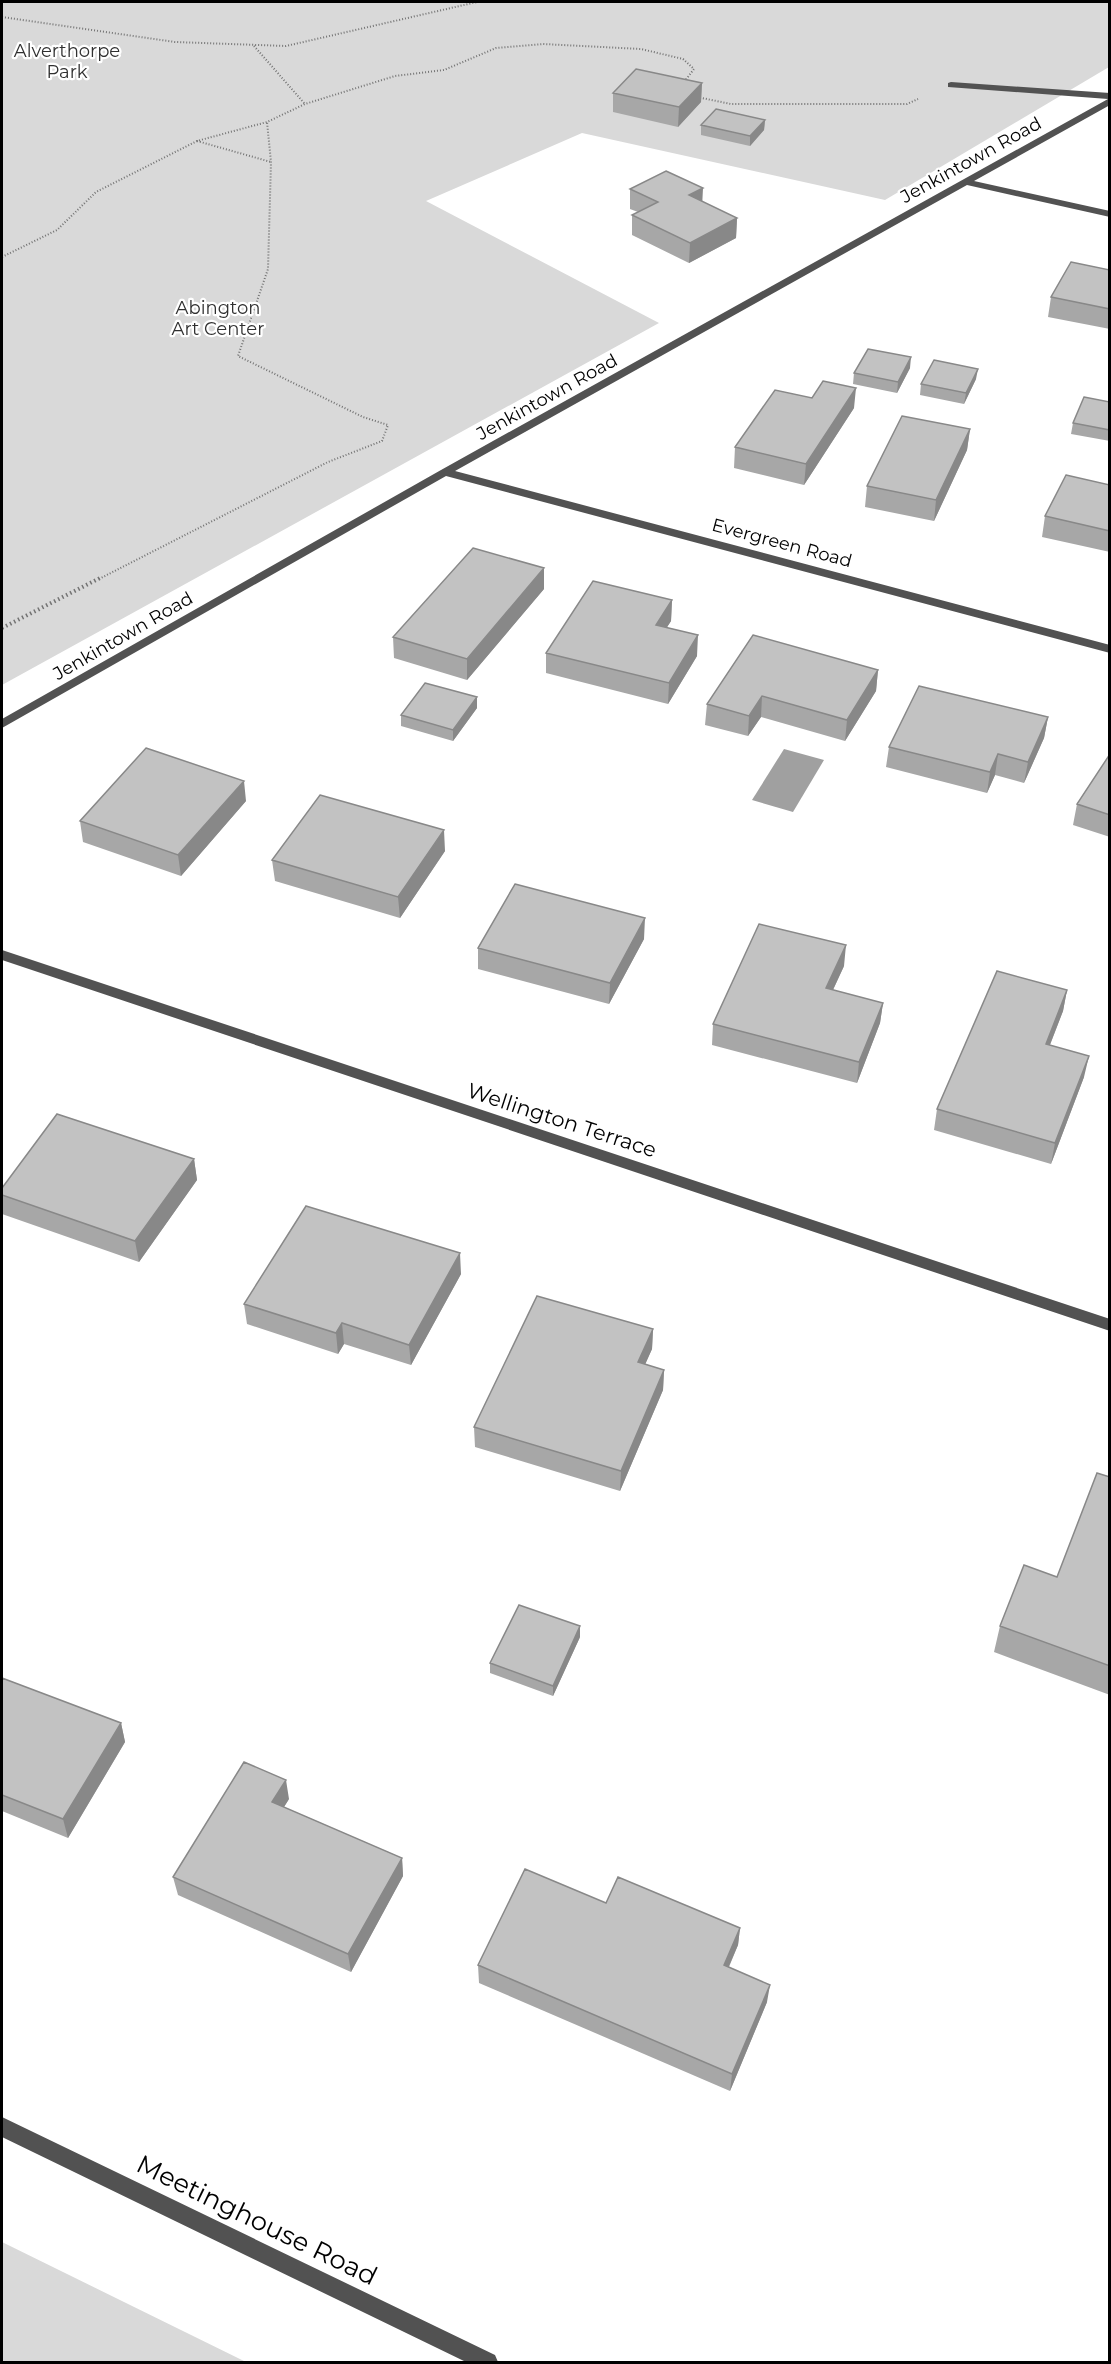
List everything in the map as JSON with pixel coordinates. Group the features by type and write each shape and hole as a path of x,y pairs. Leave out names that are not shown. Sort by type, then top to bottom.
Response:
{"street":[{"path":"951,85 1110,96"},
{"name":"Jenkintown Road","path":"2,724 445,472 1110,101"},
{"path":"966,182 1110,214"},
{"name":"Evergreen Road","path":"445,472 1110,649"},
{"name":"Wellington Terrace","path":"2,955 1110,1326"},
{"name":"Meetinghouse Road","path":"2,2127 488,2362"}],"path":[{"path":"2,17 175,42 286,46 477,2"},
{"path":"2,257 57,230 96,192 197,141 267,122 305,104 396,76 444,70 496,48 543,44 641,49 683,59 694,69 681,87"},
{"path":"253,45 305,104"},
{"path":"687,95 731,104 907,104 951,85"},
{"path":"2,628 328,462 382,441 388,425 363,417 238,356 268,269 271,162 267,122"},
{"path":"197,141 271,162"}],"green space":[{"name":"Abington Art Center","path":"2,2 1109,2 1109,67 885,200 582,133 426,201 659,323 2,685"},
{"path":"2,2242 246,2362 2,2362"}],"shaded area":[{"path":"784,749 824,760 793,812 752,800"}],"building":[{"path":"636,69 702,83 679,107 613,93"},
{"path":"716,109 765,120 750,136 701,125"},
{"path":"666,171 703,188 689,195 737,218 690,243 632,215 658,202 630,189"},
{"path":"1071,262 1110,270 1110,309 1051,297"},
{"path":"868,349 911,357 898,382 854,373"},
{"path":"934,360 978,369 966,393 921,384"},
{"path":"823,381 856,388 806,464 735,447 775,390 812,398"},
{"path":"1084,397 1110,402 1110,430 1073,423"},
{"path":"902,416 970,429 936,500 867,486"},
{"path":"1066,475 1110,485 1110,531 1045,516"},
{"path":"473,548 544,568 467,659 393,637"},
{"path":"593,581 672,600 656,625 698,635 669,683 546,653"},
{"path":"753,635 878,670 847,720 762,696 749,716 707,704"},
{"path":"425,683 477,697 453,730 401,715"},
{"path":"919,686 1048,717 1028,762 998,754 990,772 889,747"},
{"path":"146,748 244,781 178,855 80,821"},
{"path":"1110,754 1110,815 1077,804"},
{"path":"320,795 444,830 398,897 272,860"},
{"path":"515,884 645,918 610,983 478,948"},
{"path":"759,924 846,945 826,988 883,1003 859,1062 713,1024"},
{"path":"997,971 1067,990 1046,1044 1089,1056 1055,1143 937,1109"},
{"path":"57,1114 194,1159 135,1241 2,1195 2,1188"},
{"path":"306,1206 460,1253 409,1345 342,1323 336,1333 244,1304"},
{"path":"537,1296 653,1329 638,1362 664,1370 621,1471 474,1427"},
{"path":"1097,1473 1110,1477 1110,1666 1000,1626 1024,1565 1057,1577"},
{"path":"519,1605 580,1626 553,1686 490,1663"},
{"path":"2,1678 121,1723 63,1819 2,1795"},
{"path":"244,1762 286,1780 272,1802 402,1858 348,1954 173,1877"},
{"path":"525,1869 606,1903 618,1877 740,1928 724,1965 770,1985 732,2074 478,1965"}],"park label":[{"name":"Alverthorpe Park","path":"67,61"}]}
